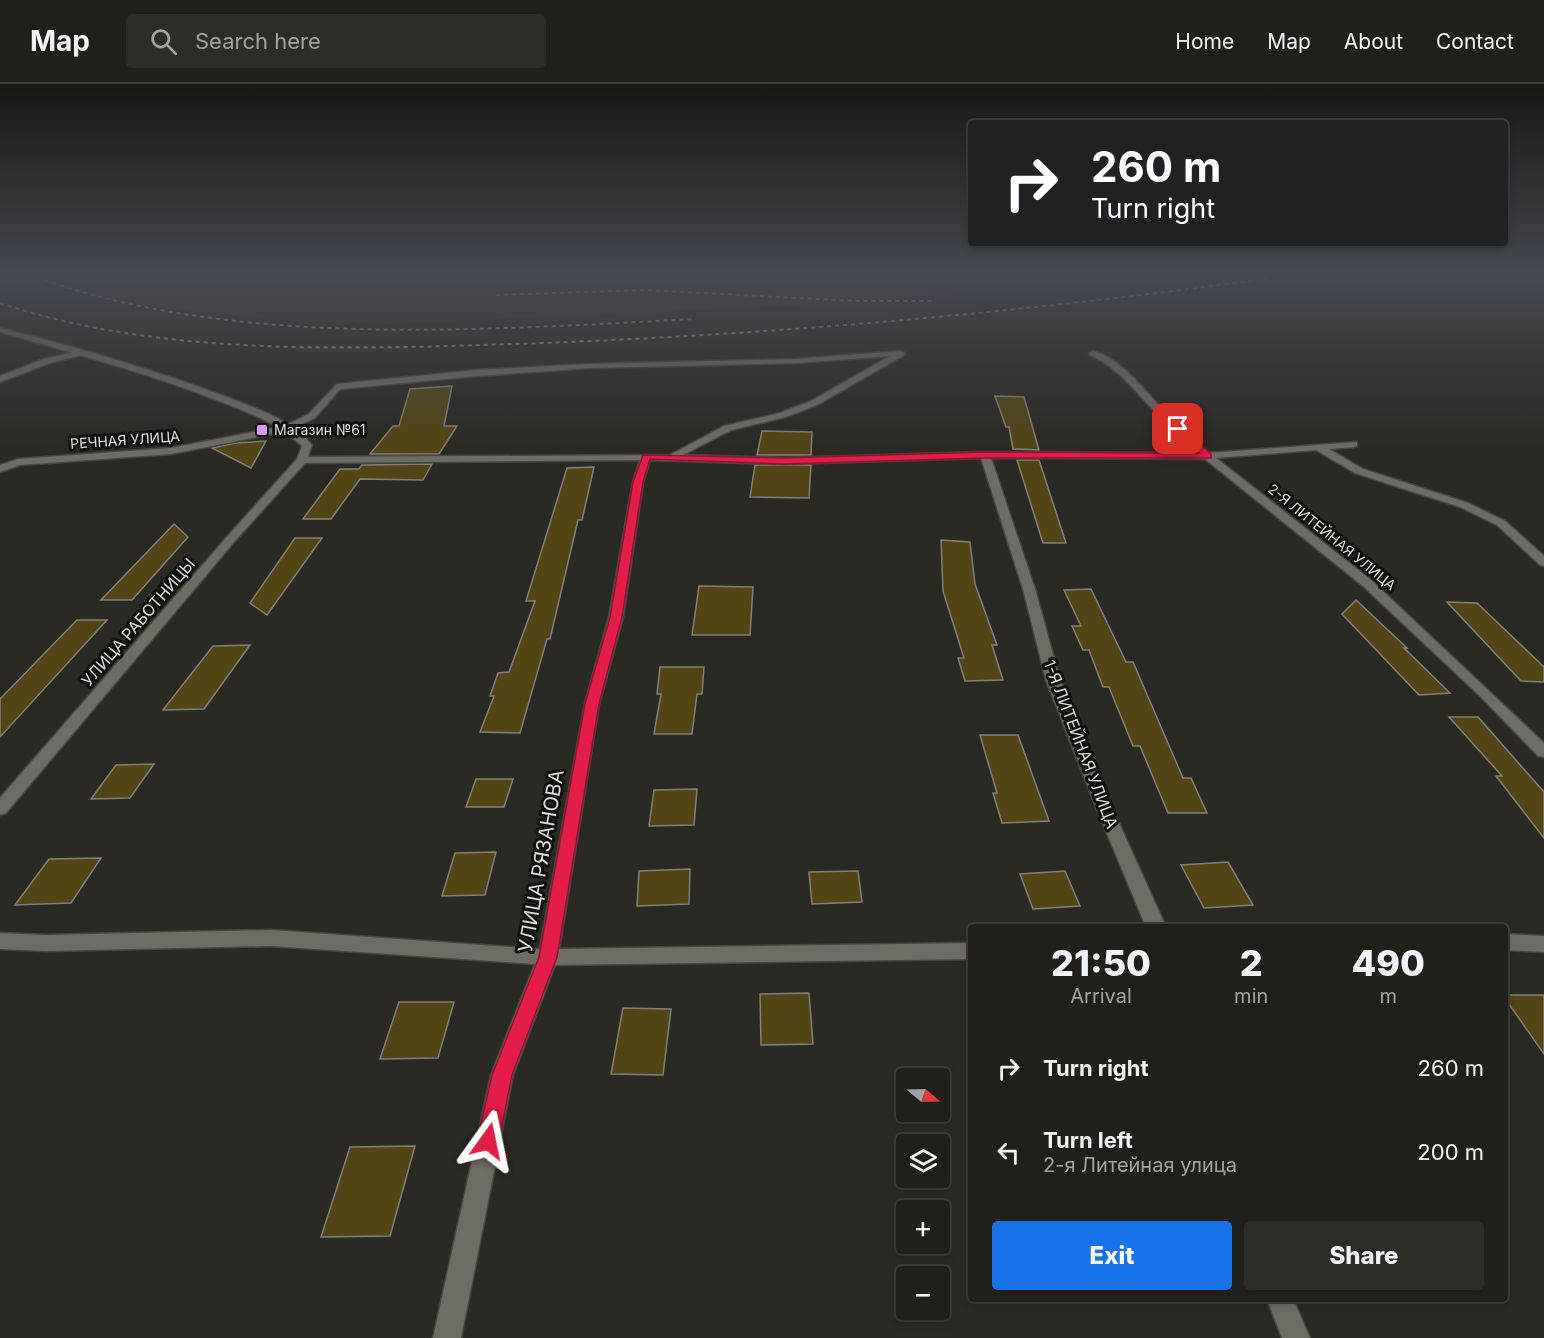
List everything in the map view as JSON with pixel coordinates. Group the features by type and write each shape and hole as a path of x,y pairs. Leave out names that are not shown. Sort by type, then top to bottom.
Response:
{"street":[{"path":"2,331 174,379 256,412 287,428 307,445 303,460 673,457 783,461 985,455 1207,456 1354,444"},
{"path":"0,379 48,361 79,353"},
{"name":"2-Я ЛИТЕЙНАЯ УЛИЦА","path":"1093,353 1106,359 1128,377 1163,415 1207,456 1367,583 1486,694 1544,752"},
{"name":"РЕЧНАЯ УЛИЦА","path":"0,469 18,462 171,451 287,428 312,416 337,387 477,373 591,366 796,361 901,354 835,393 783,415 732,426 701,439 673,457"},
{"path":"1318,447 1359,471 1464,505 1501,523 1544,562"},
{"name":"1-Я ЛИТЕЙНАЯ УЛИЦА","path":"985,455 1029,590 1053,680 1106,812 1155,924"},
{"name":"УЛИЦА РЯЗАНОВА","path":"447,1338 502,1075 548,957 592,704 616,617 638,482 646,457"},
{"name":"УЛИЦА РАБОТНИЦЫ","path":"0,808 303,460"},
{"path":"0,941 46,943 271,938 548,957 968,951"},
{"path":"1508,942 1544,944"},
{"path":"1281,1302 1296,1338"}],"building":[{"path":"452,386 444,426 457,426 439,454 370,454 393,426 399,426 410,389"},
{"path":"995,396 1024,397 1039,450 1013,449 1009,427 1006,427"},
{"path":"762,431 812,432 811,455 757,455"},
{"path":"266,441 251,468 212,448 236,443"},
{"path":"1017,460 1039,460 1066,543 1043,543"},
{"path":"432,464 423,480 360,479 331,519 303,519 340,469 359,469 362,465"},
{"path":"755,465 811,465 809,498 750,497"},
{"path":"594,467 582,520 578,520 550,639 547,639 520,733 480,732 494,696 490,696 498,673 509,672 535,601 526,601 567,468"},
{"path":"174,524 188,537 132,600 101,600"},
{"path":"295,538 322,538 267,615 250,603"},
{"path":"941,540 970,542 975,584 997,645 992,645 1003,680 965,681 958,658 964,658 943,591"},
{"path":"699,586 753,587 750,635 692,635"},
{"path":"1091,589 1126,662 1133,662 1183,778 1191,778 1207,813 1168,813 1140,746 1133,746 1109,687 1103,687 1089,650 1083,650 1072,626 1081,626 1064,590"},
{"path":"1356,600 1450,693 1419,695 1342,614"},
{"path":"1447,602 1477,603 1544,667 1544,682 1521,681"},
{"path":"77,620 107,620 0,737 0,699"},
{"path":"250,645 204,709 163,710 213,646"},
{"path":"660,667 704,667 702,694 697,694 692,734 654,734 661,694 657,694"},
{"path":"1449,717 1478,717 1544,792 1544,838 1496,776 1502,776"},
{"path":"980,735 1018,735 1049,821 1002,823 993,793 997,793"},
{"path":"154,764 130,798 91,799 116,765"},
{"path":"476,779 513,779 504,807 466,807"},
{"path":"697,789 694,825 649,826 654,790"},
{"path":"496,852 485,895 442,896 455,853"},
{"path":"101,858 71,903 15,905 49,859"},
{"path":"1228,862 1253,905 1204,908 1181,865"},
{"path":"690,869 689,904 637,906 639,871"},
{"path":"858,871 862,902 812,904 809,872"},
{"path":"1065,871 1080,906 1033,909 1020,874"},
{"path":"809,993 813,1044 761,1045 760,994"},
{"path":"1508,995 1544,995 1544,1054 1508,1003"},
{"path":"399,1002 454,1002 438,1058 380,1059"},
{"path":"623,1008 671,1009 663,1075 611,1074"},
{"path":"415,1146 390,1236 321,1237 350,1147"}],"railway":[{"path":"113,331 189,341 254,346 320,347 450,346 615,340 765,331"}],"place":[{"name":"Магазин №61","path":"262,430"}],"route":[{"path":"488,1141 502,1075 548,957 592,704 616,617 638,482 646,457 783,461 985,455 1173,454 1207,456 1178,429"}]}
